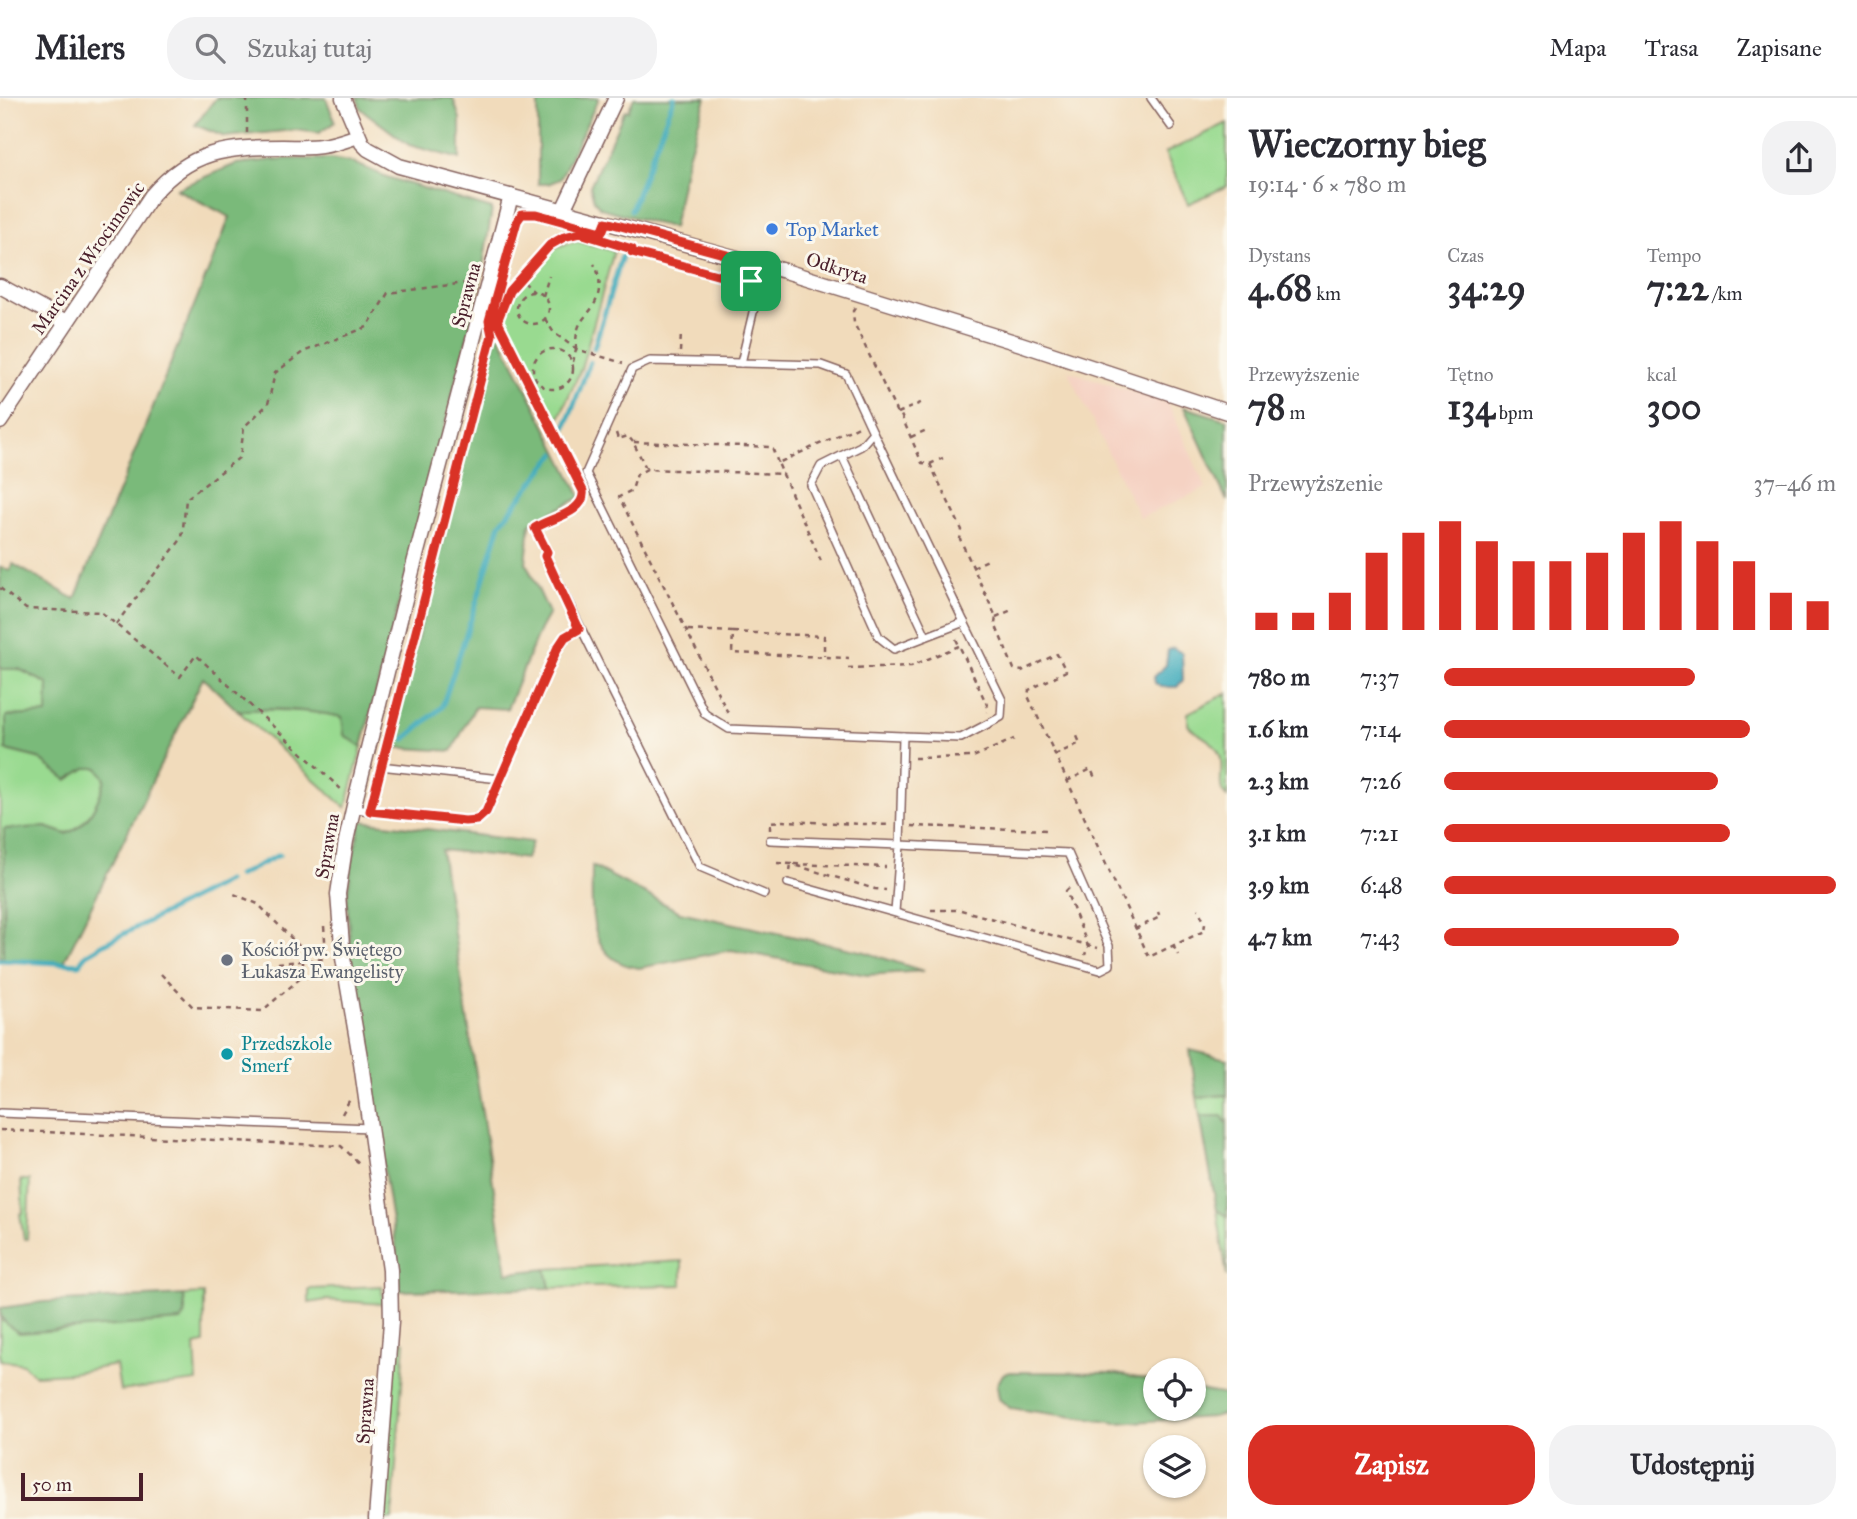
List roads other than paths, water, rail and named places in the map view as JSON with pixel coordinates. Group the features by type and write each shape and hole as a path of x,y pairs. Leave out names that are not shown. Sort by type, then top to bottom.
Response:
{"street":[{"path":"343,98 358,136"},
{"path":"563,211 617,98"},
{"name":"Marcina z Wrocimowic","path":"0,422 152,195 176,170 197,158 218,151 246,147 323,146 358,136"},
{"name":"Odkryta","path":"358,136 368,149 399,166 764,265 1021,344 1227,412"},
{"name":"Sprawna","path":"376,1519 391,1322 390,1270 343,958 339,916 342,869 354,805 412,571 511,196"},
{"path":"0,286 66,322"}],"lane":[{"path":"1151,98 1171,126"},
{"path":"741,363 764,265"},
{"path":"650,361 741,363 821,365 846,374 1002,700 1000,717 961,738 729,729 705,714 586,473 632,369 650,361"},
{"path":"873,432 860,446 821,466 811,485 879,637 894,649 964,622"},
{"path":"842,456 926,636"},
{"path":"545,556 579,629 700,867 764,894"},
{"path":"354,805 370,811 477,820 486,812 557,649 565,637 579,629"},
{"path":"895,912 903,736"},
{"path":"389,767 500,779"},
{"path":"770,841 1068,853 1109,946 1110,965 1100,970 788,883"},
{"path":"0,1113 370,1128"}],"water":[{"path":"1173,648 1182,653 1183,680 1177,687 1161,687 1155,683 1154,677 1166,665 1168,650"}],"waterway":[{"path":"631,210 674,98"},
{"path":"594,348 622,256"},
{"path":"561,439 590,362"},
{"path":"405,739 442,707 500,524 555,454"},
{"path":"238,876 279,855"},
{"path":"0,960 79,964 87,954 104,944 227,881"}],"place":[{"name":"Top Market","path":"772,229"},
{"name":"Kościół pw. Świętego Łukasza Ewangelisty","path":"227,960"},
{"name":"Przedszkole Smerf","path":"227,1054"}]}
